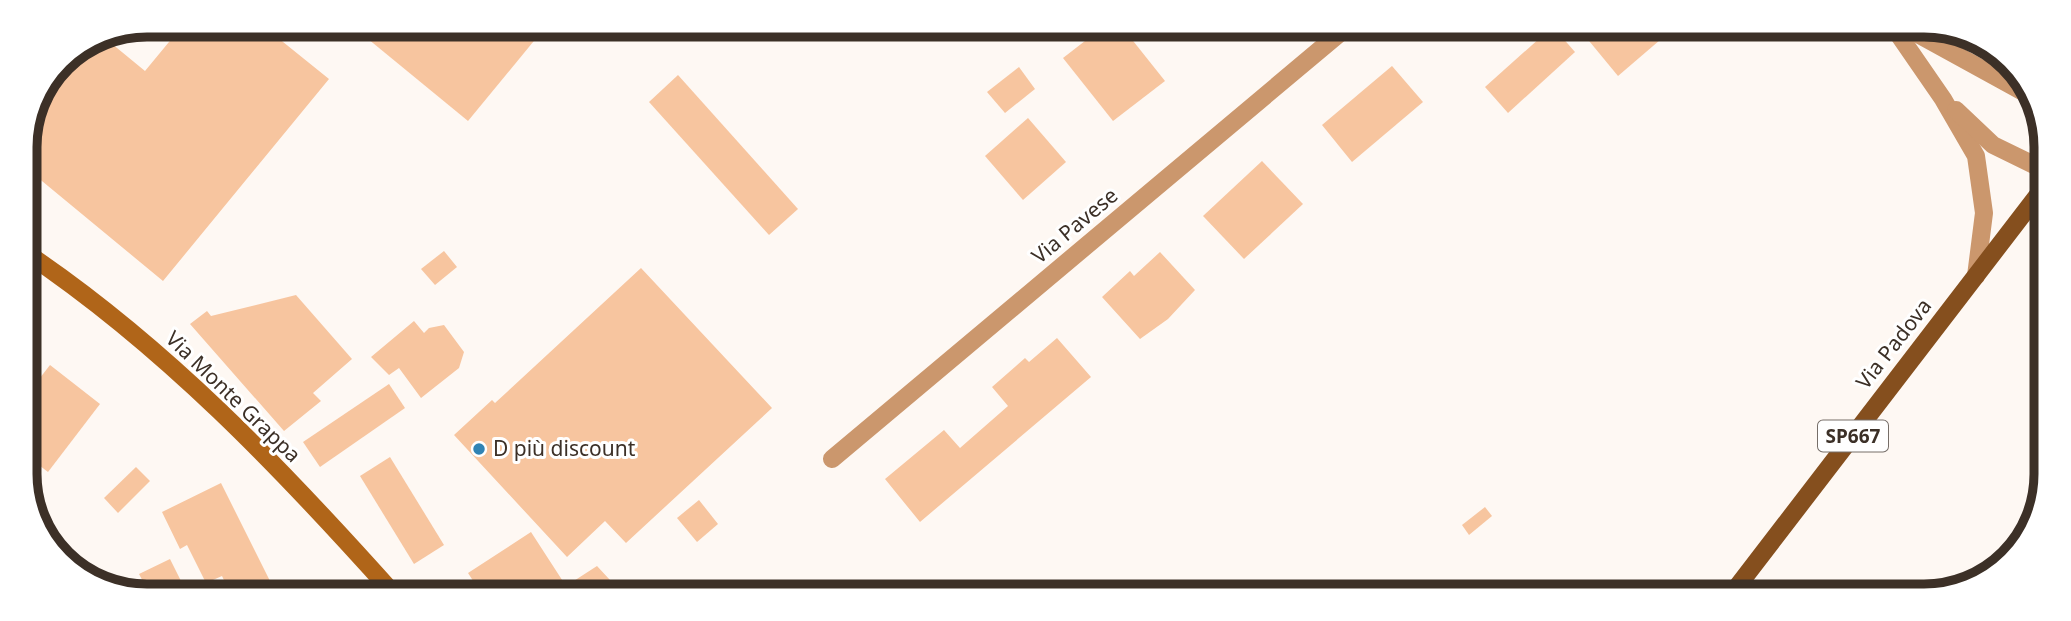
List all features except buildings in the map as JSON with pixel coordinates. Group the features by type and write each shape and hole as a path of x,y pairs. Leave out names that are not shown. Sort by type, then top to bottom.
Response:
{"main road":[{"name":"Via Padova","path":"1739,584 2034,200"},
{"name":"Via Monte Grappa","path":"37,261 129,330 212,403 333,526 385,584"}],"street":[{"name":"Via Pavese","path":"832,459 1335,37"},
{"path":"1900,37 1943,99 1976,156 1984,213 1976,276"},
{"path":"1922,37 2018,88"},
{"path":"1943,99 1993,145 2034,165"}],"place":[{"name":"D più discount","path":"479,449"}]}
